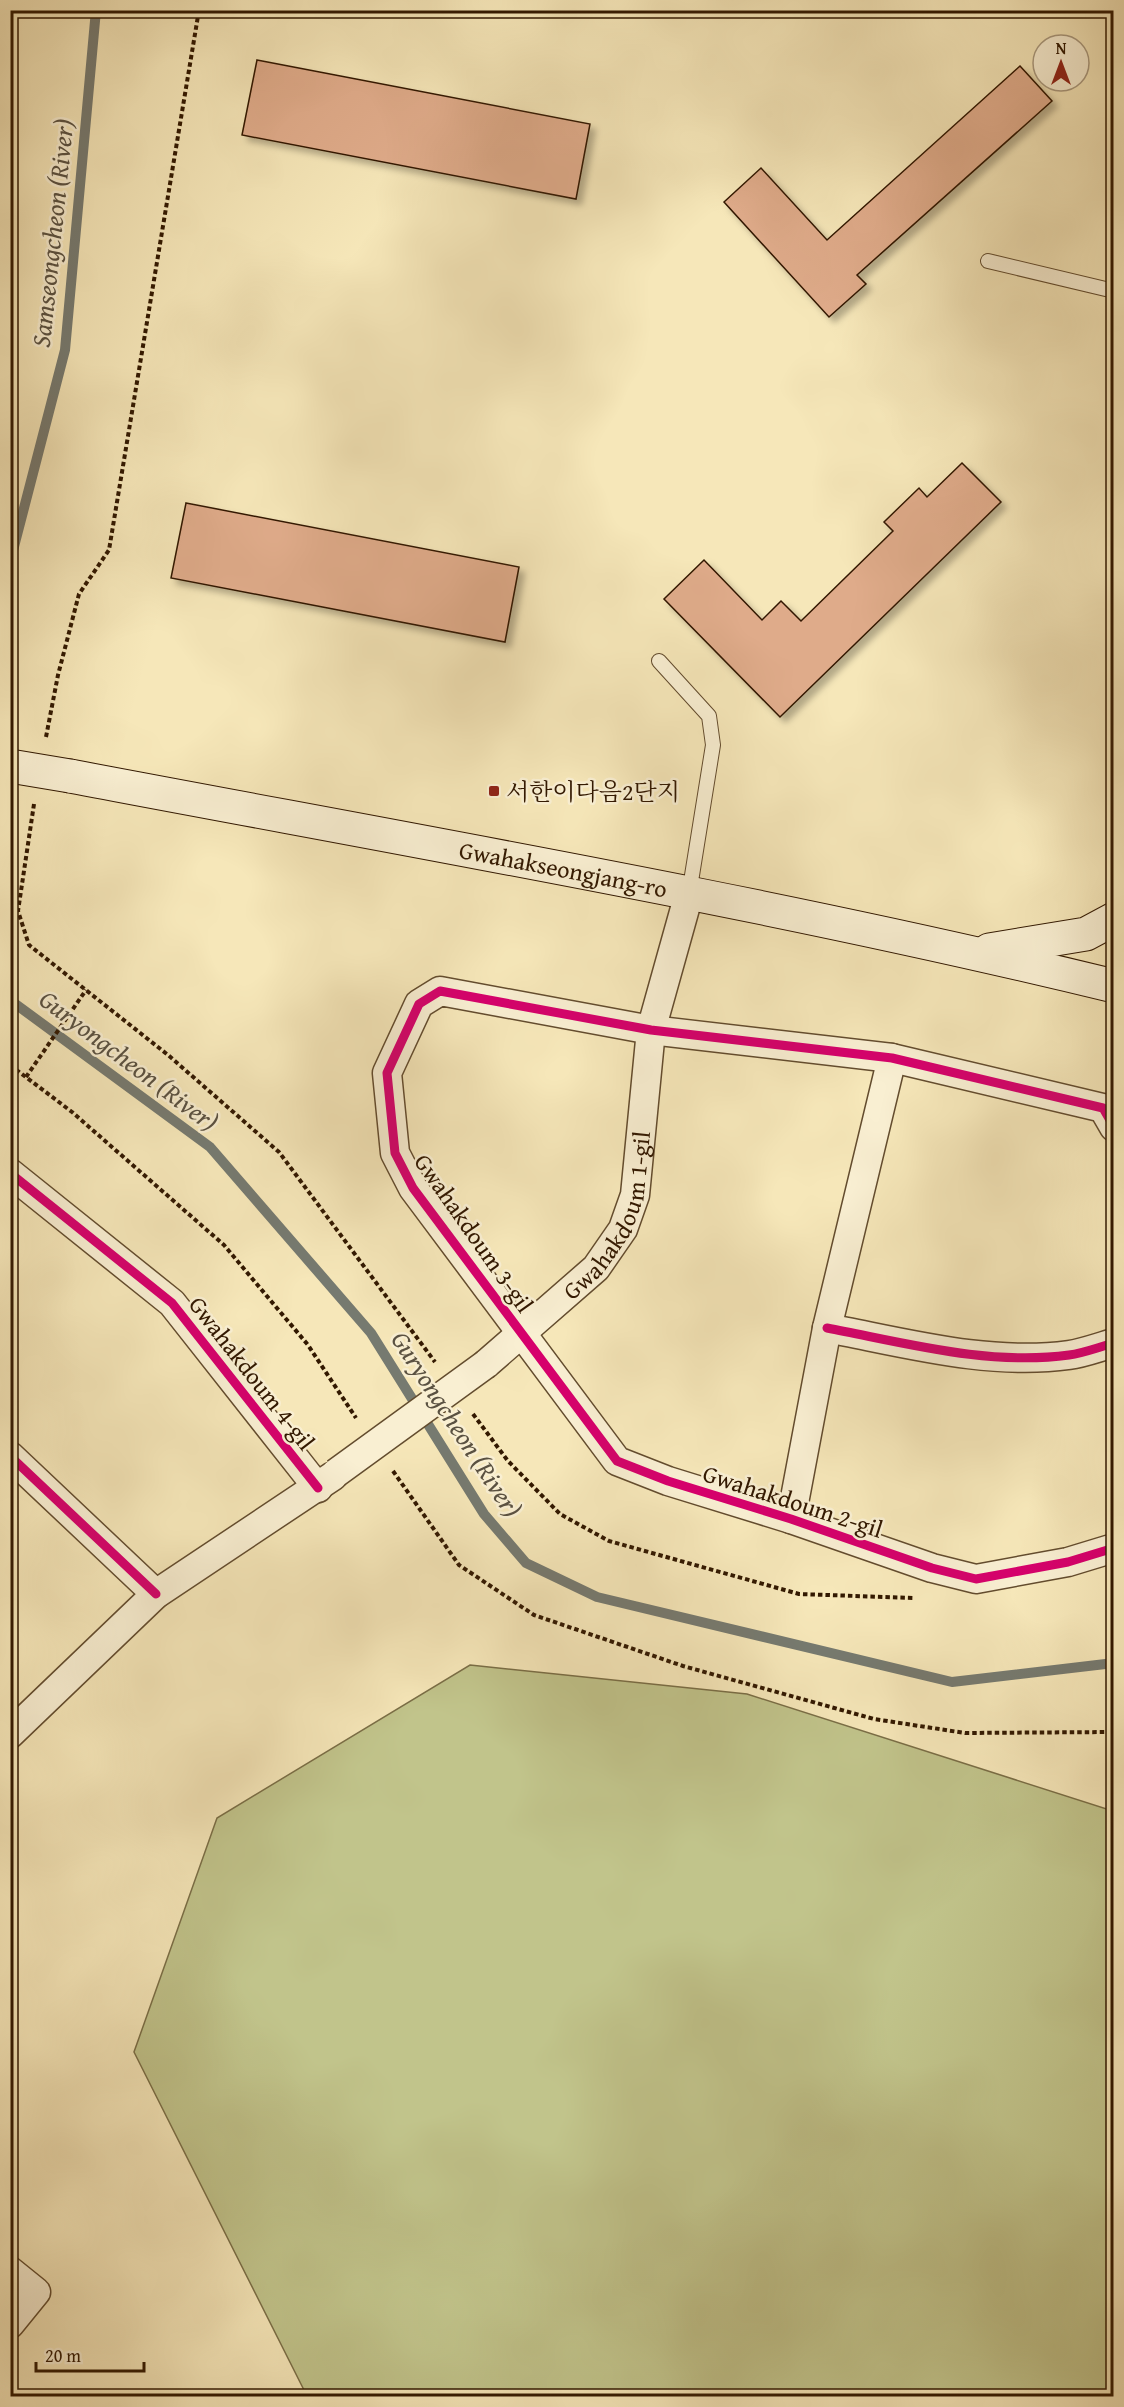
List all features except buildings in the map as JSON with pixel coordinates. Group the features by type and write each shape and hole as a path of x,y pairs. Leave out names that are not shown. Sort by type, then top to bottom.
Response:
{"street":[{"name":"Gwahakseongjang-ro","path":"10,766 689,894 974,952 1113,986"},
{"name":"Gwahakdoum 1-gil","path":"10,1734 156,1594 327,1481 486,1364 596,1268 623,1229 635,1195 651,1030 689,894"},
{"path":"974,952 1086,934 1113,919"},
{"name":"Gwahakdoum 3-gil","path":"521,1335 413,1188 395,1153 387,1073 419,1004 441,991 651,1030"},
{"path":"651,1030 892,1058 1103,1108 1113,1127"},
{"path":"791,1519 827,1328 892,1058"},
{"name":"Gwahakdoum 4-gil","path":"10,1173 172,1303 327,1481"},
{"path":"827,1328 972,1354 1022,1357 1070,1355 1113,1343"},
{"name":"Gwahakdoum 2-gil","path":"521,1335 617,1461 668,1481 791,1519 932,1569 976,1579 1068,1562 1113,1548"},
{"path":"10,1456 156,1594"},
{"path":"10,2271 36,2292 10,2324"}],"lane":[{"path":"988,261 1113,291"},
{"path":"659,661 709,716 713,745 689,894"}],"path":[{"path":"10,39 15,10"},
{"path":"45,744 57,675 79,594 109,550 199,10"},
{"path":"34,802 18,911 29,945 168,1055 279,1152 439,1367"},
{"path":"26,1077 86,990"},
{"path":"10,1065 72,1112 224,1245 308,1345 360,1423"},
{"path":"466,1405 508,1461 560,1514 609,1541 799,1594 924,1598"},
{"path":"387,1461 459,1566 534,1615 683,1666 874,1719 965,1733 1113,1732"}],"green space":[{"path":"470,1665 747,1694 1113,1811 1113,2396 307,2396 134,2052 217,1818"}],"waterway":[{"name":"Samseongcheon (River)","path":"10,562 65,350 96,10"},
{"name":"Guryongcheon (River)","path":"10,1000 210,1147 371,1333 484,1514 526,1563 597,1597 952,1682 1114,1663"}],"cycle path":[{"path":"1114,1127 1103,1108 892,1058 651,1030 440,991 419,1004 387,1073 395,1153 413,1188 617,1461 668,1481 791,1519 932,1568 976,1579 1068,1562 1114,1548"},
{"path":"10,1173 172,1303 318,1488"},
{"path":"827,1328 917,1346 1009,1358 1069,1355 1114,1343"},
{"path":"10,1456 156,1594"}],"place":[{"name":"서한이다음2단지","path":"494,791"}]}
